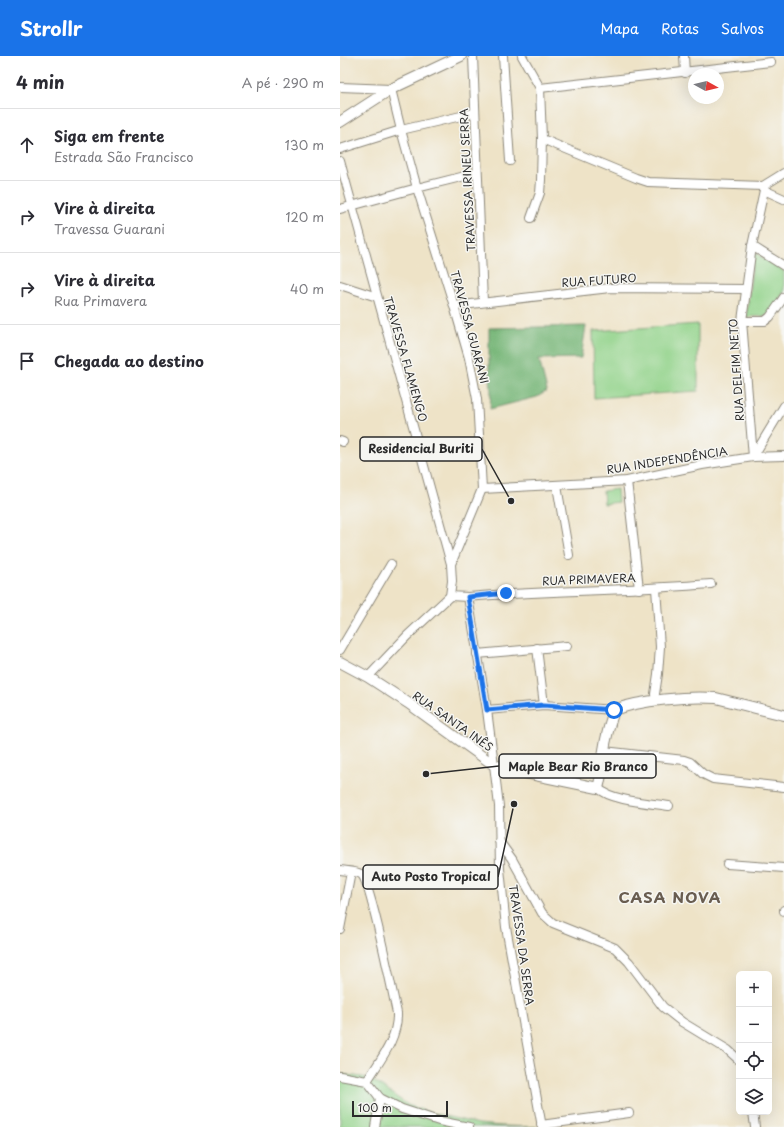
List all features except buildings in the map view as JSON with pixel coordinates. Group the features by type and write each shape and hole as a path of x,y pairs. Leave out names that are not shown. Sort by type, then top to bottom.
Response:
{"street":[{"path":"340,122 390,89 461,56"},
{"name":"TRAVESSA IRINEU SERRA","path":"472,56 483,302"},
{"path":"503,56 510,161"},
{"path":"522,56 540,88 542,139 540,193 531,218"},
{"path":"684,56 685,72"},
{"path":"540,88 772,62"},
{"path":"340,88 390,89"},
{"name":"TRAVESSA GUARANI","path":"390,89 417,188 469,358 477,399 482,489 451,564 452,580 450,596"},
{"path":"340,149 401,130 474,113"},
{"path":"542,139 648,182 764,188 784,199"},
{"name":"TRAVESSA FLAMENGO","path":"340,161 451,564"},
{"path":"340,209 477,173"},
{"path":"764,188 784,173"},
{"name":"RUA DELFIM NETO","path":"753,458 742,321 752,246 764,188"},
{"path":"752,246 784,266"},
{"path":"340,285 377,297"},
{"name":"RUA FUTURO","path":"454,306 610,288 746,289"},
{"path":"742,321 766,321 784,297"},
{"path":"753,458 784,406"},
{"name":"RUA INDEPENDÊNCIA","path":"482,489 627,481 702,465 753,458 784,456"},
{"path":"627,481 640,589"},
{"path":"557,486 569,555"},
{"path":"340,650 391,564"},
{"name":"RUA PRIMAVERA","path":"468,597 506,593 640,589 711,584"},
{"path":"655,694 660,647 656,588"},
{"path":"368,677 407,636 450,596 468,597 476,654 487,710 494,765"},
{"path":"476,654 567,646"},
{"path":"537,648 544,705"},
{"name":"RUA SANTA INÊS","path":"340,662 368,677 408,703 494,765 598,788"},
{"path":"487,710 544,705 614,710 621,707 652,702 680,698 705,697 716,698 784,715"},
{"path":"614,710 609,725 598,788 603,793 614,797 669,806"},
{"path":"604,751 684,760 690,762 704,774 713,779 784,787"},
{"name":"TRAVESSA DA SERRA","path":"494,765 499,806 502,894 506,926 542,1126"},
{"path":"499,840 512,859 542,913 547,918 554,923 615,948 629,962 663,1007 678,1019 728,1050 736,1057"},
{"path":"727,864 784,868"},
{"path":"340,870 361,874 366,880 397,1013 398,1023 395,1035 367,1081"},
{"path":"340,930 351,872"},
{"path":"340,1076 367,1081 380,1098 402,1109 438,1121 469,1127"},
{"path":"375,1127 380,1098"},
{"path":"542,1126 629,1113"},
{"path":"753,1115 755,1127"}],"green space":[{"path":"754,252 784,271 784,292 766,316 746,317"},
{"path":"698,324 698,391 594,398 593,331"},
{"path":"586,326 581,358 539,359 547,391 537,397 490,409 491,391 489,368 489,328"},
{"path":"617,489 618,502 604,504 603,491"},
{"path":"340,1074 369,1078 408,1105 428,1112 479,1124 537,1127 340,1127"}],"place":[{"name":"Residencial Buriti","path":"511,501"},
{"name":"Maple Bear Rio Branco","path":"426,774"},
{"name":"Auto Posto Tropical","path":"514,804"}],"district":[{"name":"CASA NOVA","path":"670,896"}],"route":[{"path":"506,593 468,597 476,654 487,710 544,705 614,710"}]}
